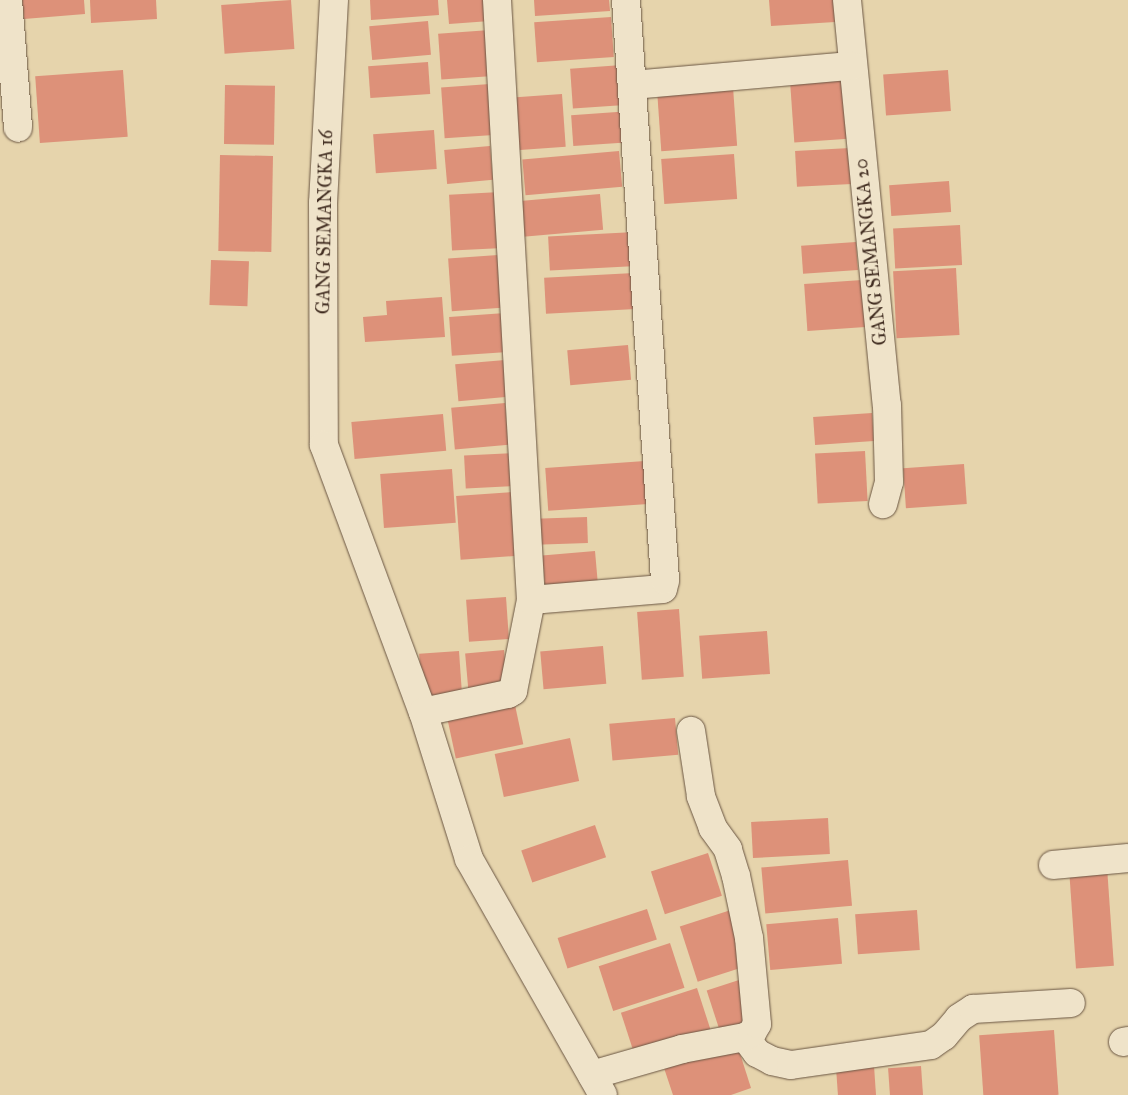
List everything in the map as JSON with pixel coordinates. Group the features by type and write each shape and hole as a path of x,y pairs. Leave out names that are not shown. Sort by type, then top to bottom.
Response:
{"street":[{"path":"8,0 18,128"},
{"name":"GANG SEMANGKA 16","path":"334,0 323,203 324,445 423,712"},
{"path":"498,0 531,600 513,691 508,694 423,712 469,859 598,1085 682,1049 745,1037 752,1033 757,1024 749,938 728,849 713,828 701,796 691,731"},
{"path":"531,600 659,591 664,584 626,0"},
{"name":"GANG SEMANGKA 20","path":"847,0 851,66 887,405 889,482 883,504"},
{"path":"632,85 851,66"},
{"path":"1053,865 1128,858"},
{"path":"745,1037 757,1053 772,1061 791,1065 931,1045 944,1036 959,1018 974,1009 1071,1003"}],"building":[{"path":"22,0 84,0 85,14 24,19"},
{"path":"90,0 156,0 157,19 91,23"},
{"path":"291,0 294,49 225,54 221,5"},
{"path":"370,0 438,0 439,15 371,20"},
{"path":"447,0 489,0 490,21 449,24"},
{"path":"534,0 609,0 610,11 535,16"},
{"path":"769,0 834,0 835,22 771,26"},
{"path":"611,17 614,57 537,62 534,22"},
{"path":"428,21 431,55 372,60 369,26"},
{"path":"490,30 493,76 441,80 438,34"},
{"path":"428,62 430,94 370,98 368,66"},
{"path":"622,65 625,105 573,109 570,69"},
{"path":"123,70 128,137 40,143 35,76"},
{"path":"948,70 951,111 886,115 883,75"},
{"path":"844,79 848,139 794,143 790,83"},
{"path":"490,84 494,135 445,138 441,87"},
{"path":"225,85 275,86 274,145 224,144"},
{"path":"733,87 737,146 661,151 657,92"},
{"path":"562,94 566,147 513,151 509,98"},
{"path":"631,111 633,142 573,146 571,115"},
{"path":"434,130 437,169 376,173 373,134"},
{"path":"490,146 493,180 447,184 444,150"},
{"path":"850,148 852,184 797,187 795,151"},
{"path":"619,151 622,187 526,195 522,159"},
{"path":"734,154 737,199 664,204 661,159"},
{"path":"220,155 273,156 271,252 218,251"},
{"path":"949,181 951,212 891,216 889,185"},
{"path":"500,192 503,248 452,251 449,195"},
{"path":"600,194 603,230 520,237 517,201"},
{"path":"960,225 962,265 895,268 893,229"},
{"path":"635,232 637,266 550,271 548,237"},
{"path":"856,242 858,270 803,274 801,246"},
{"path":"498,255 502,308 452,311 448,258"},
{"path":"211,260 249,261 247,306 209,305"},
{"path":"956,268 960,335 897,338 893,271"},
{"path":"634,273 636,309 546,314 544,278"},
{"path":"862,280 865,327 807,331 804,284"},
{"path":"442,297 445,337 365,342 363,317 387,315 386,301"},
{"path":"505,313 508,352 452,356 449,317"},
{"path":"628,345 631,380 570,385 567,350"},
{"path":"505,360 508,397 458,401 455,364"},
{"path":"505,403 509,445 455,450 451,408"},
{"path":"872,413 874,441 815,445 813,417"},
{"path":"443,414 446,451 355,459 351,422"},
{"path":"865,451 868,501 818,504 815,454"},
{"path":"514,453 516,486 466,489 464,456"},
{"path":"645,461 648,504 548,511 545,468"},
{"path":"964,464 967,504 906,508 903,468"},
{"path":"452,469 456,523 384,528 380,474"},
{"path":"513,492 517,556 461,560 456,496"},
{"path":"587,517 588,543 536,545 535,519"},
{"path":"595,551 598,589 546,593 542,556"},
{"path":"506,597 509,639 469,642 466,600"},
{"path":"679,609 684,677 642,680 637,612"},
{"path":"767,631 770,674 702,679 699,636"},
{"path":"603,646 606,684 544,689 540,651"},
{"path":"504,650 507,685 468,688 465,653"},
{"path":"459,651 462,694 422,697 419,654"},
{"path":"515,705 523,744 456,758 448,719"},
{"path":"675,718 678,755 612,761 609,724"},
{"path":"570,738 579,781 504,797 495,754"},
{"path":"828,818 830,854 753,858 751,822"},
{"path":"595,825 606,857 532,883 521,850"},
{"path":"708,853 722,896 665,914 651,872"},
{"path":"848,860 852,906 765,913 761,868"},
{"path":"1107,867 1114,966 1076,968 1069,870"},
{"path":"647,909 657,939 567,968 558,938"},
{"path":"734,909 752,964 698,982 680,927"},
{"path":"917,910 920,950 858,954 855,914"},
{"path":"838,918 842,964 770,970 766,924"},
{"path":"670,943 685,988 613,1011 599,966"},
{"path":"739,980 753,1023 721,1033 707,991"},
{"path":"697,988 712,1033 635,1057 621,1013"},
{"path":"1054,1030 1059,1095 983,1095 979,1035"},
{"path":"736,1041 751,1088 731,1095 673,1095 663,1065"},
{"path":"874,1066 876,1095 838,1095 836,1069"},
{"path":"921,1066 923,1095 890,1095 888,1068"}]}
